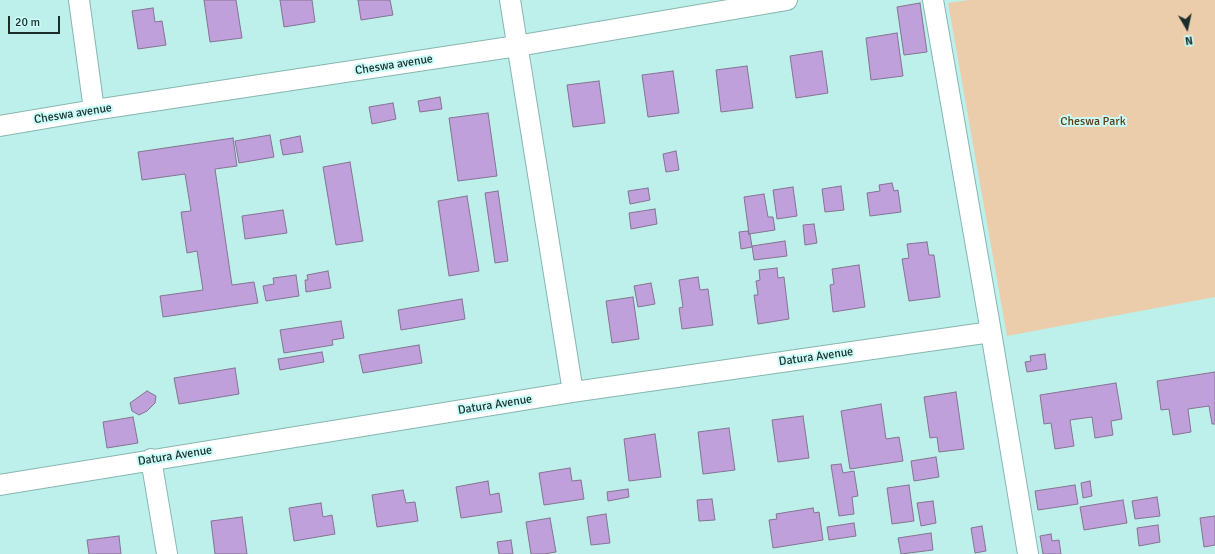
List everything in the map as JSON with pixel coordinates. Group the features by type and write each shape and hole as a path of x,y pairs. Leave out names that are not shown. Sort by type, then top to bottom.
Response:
{"street":[{"path":"79,0 94,110"},
{"path":"510,0 573,392"},
{"name":"Cheswa avenue","path":"0,126 94,110 517,46 787,0"},
{"path":"933,0 1028,554"},
{"name":"Datura Avenue","path":"0,485 573,392 991,332"},
{"path":"151,460 167,554"}],"green space":[{"name":"Cheswa Park","path":"969,0 1215,0 1215,297 1007,336 948,3"}],"building":[{"path":"204,0 236,0 242,38 210,42"},
{"path":"280,0 312,0 315,22 284,27"},
{"path":"358,0 390,0 393,15 361,20"},
{"path":"920,3 927,52 904,55 897,7"},
{"path":"153,8 155,22 162,21 166,45 138,49 132,11"},
{"path":"897,33 903,76 871,80 866,38"},
{"path":"822,51 828,93 796,98 790,56"},
{"path":"747,66 753,108 721,112 716,70"},
{"path":"673,71 679,113 648,117 642,75"},
{"path":"599,81 605,123 573,127 567,85"},
{"path":"440,97 442,109 420,112 418,101"},
{"path":"393,103 396,119 372,124 369,107"},
{"path":"488,113 497,176 458,181 449,118"},
{"path":"270,135 274,157 239,163 235,141"},
{"path":"300,136 303,152 283,155 280,140"},
{"path":"233,138 237,166 215,169 232,285 254,282 258,303 163,317 160,296 203,290 197,251 187,253 181,212 191,211 185,174 142,180 138,152"},
{"path":"676,151 679,170 666,172 663,154"},
{"path":"350,162 363,241 336,245 323,167"},
{"path":"892,183 894,191 898,190 901,212 870,216 867,193 880,191 879,185"},
{"path":"841,186 844,210 825,212 822,189"},
{"path":"793,187 797,216 777,219 773,190"},
{"path":"648,188 650,200 630,204 628,191"},
{"path":"498,191 508,261 495,263 485,193"},
{"path":"764,194 768,217 773,217 775,230 749,234 744,197"},
{"path":"467,196 479,271 449,276 438,201"},
{"path":"655,209 657,224 631,229 629,213"},
{"path":"283,210 287,233 245,239 242,216"},
{"path":"814,224 817,243 805,245 803,225"},
{"path":"748,231 749,235 750,234 752,247 741,249 739,232"},
{"path":"785,241 787,256 754,260 752,246"},
{"path":"927,242 929,255 934,255 940,297 909,301 902,259 909,258 907,244"},
{"path":"859,265 865,307 833,312 830,285 834,284 832,269"},
{"path":"777,268 778,278 784,277 789,319 758,324 754,295 758,295 756,281 760,280 759,270"},
{"path":"328,271 331,288 306,292 305,280 308,280 307,275"},
{"path":"296,275 299,296 266,301 263,286 274,284 273,278"},
{"path":"698,277 700,290 708,289 713,325 682,329 679,308 683,307 679,280"},
{"path":"651,283 655,304 638,307 634,286"},
{"path":"633,297 639,339 612,343 606,301"},
{"path":"462,299 465,319 401,330 398,310"},
{"path":"341,321 344,338 332,340 333,345 284,353 280,330"},
{"path":"419,345 422,363 363,373 359,355"},
{"path":"322,352 324,362 280,370 278,359"},
{"path":"1045,354 1047,369 1027,372 1025,362 1031,361 1030,356"},
{"path":"235,368 239,394 179,404 174,378"},
{"path":"1215,372 1215,424 1212,424 1209,406 1188,409 1191,432 1173,435 1169,409 1161,410 1157,381"},
{"path":"1116,383 1122,419 1111,421 1113,435 1095,438 1092,417 1070,420 1074,446 1055,449 1051,423 1044,424 1040,395"},
{"path":"147,391 156,396 155,403 147,411 139,415 132,411 130,403"},
{"path":"956,392 964,449 939,452 937,437 930,438 924,397"},
{"path":"881,404 886,439 899,437 903,461 850,469 841,411"},
{"path":"803,416 809,458 778,462 772,420"},
{"path":"133,417 138,443 107,448 103,422"},
{"path":"729,428 735,470 703,474 698,432"},
{"path":"655,434 661,477 629,481 624,439"},
{"path":"936,457 939,477 914,481 911,461"},
{"path":"841,464 843,473 854,471 858,496 852,497 854,514 839,516 831,465"},
{"path":"570,468 572,481 581,480 584,499 544,505 539,473"},
{"path":"488,481 490,495 499,493 502,512 461,518 456,487"},
{"path":"1090,481 1092,496 1083,498 1081,483"},
{"path":"909,485 914,521 892,524 887,488"},
{"path":"1075,485 1078,504 1038,510 1035,491"},
{"path":"628,489 629,497 608,501 607,492"},
{"path":"403,490 406,503 415,502 418,521 377,527 372,495"},
{"path":"1157,497 1160,516 1135,519 1132,501"},
{"path":"712,499 715,520 699,521 697,500"},
{"path":"1123,500 1127,523 1084,530 1080,507"},
{"path":"933,501 936,523 921,526 917,503"},
{"path":"321,503 323,517 332,515 335,534 294,541 289,508"},
{"path":"813,508 814,513 819,512 823,540 773,548 769,520 777,519 776,514"},
{"path":"606,514 610,543 591,545 587,517"},
{"path":"1215,516 1215,545 1204,547 1200,518"},
{"path":"242,517 247,554 215,554 211,521"},
{"path":"550,518 556,552 531,554 526,522"},
{"path":"854,523 856,536 829,540 827,527"},
{"path":"1158,525 1160,542 1139,546 1137,528"},
{"path":"982,526 986,551 975,553 971,528"},
{"path":"931,533 933,550 901,554 898,538"},
{"path":"1051,534 1052,541 1059,540 1061,554 1043,554 1040,536"},
{"path":"119,536 121,554 89,554 87,540"},
{"path":"511,540 513,554 499,554 497,542"}]}
